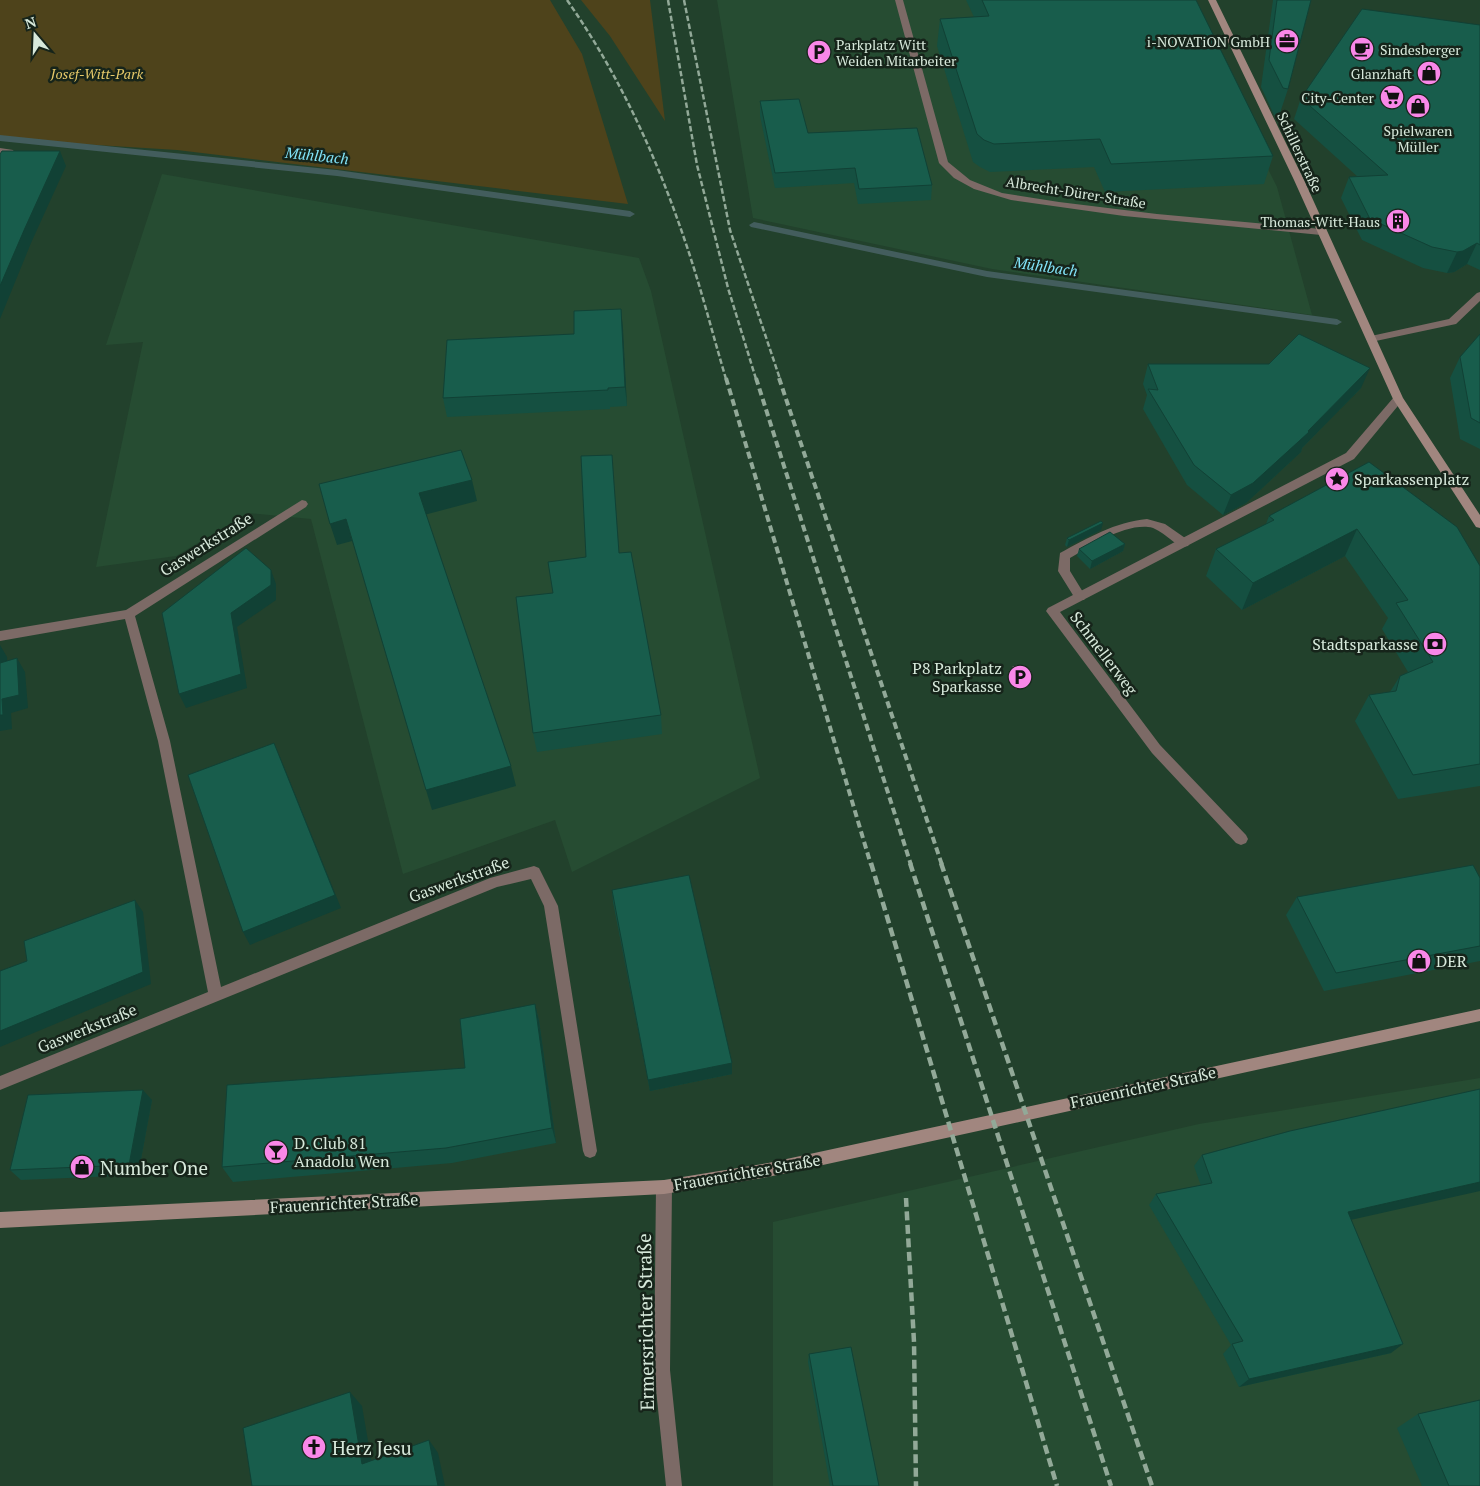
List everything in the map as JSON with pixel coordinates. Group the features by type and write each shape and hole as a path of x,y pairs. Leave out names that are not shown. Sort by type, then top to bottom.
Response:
{"main road":[{"name":"Schillerstraße","path":"1212,0 1299,180 1398,399 1480,524"},
{"name":"Frauenrichter Straße","path":"0,1220 664,1187 768,1170 942,1133 1069,1103 1480,1016"}],"street":[{"name":"Albrecht-Dürer-Straße","path":"899,0 944,163 952,172 967,183 1013,198 1110,213 1321,232"},
{"path":"0,151 10,152 0,169"},
{"path":"1371,339 1452,322 1480,295"},
{"name":"Schmellerweg","path":"1241,839 1156,749 1052,611 1350,456 1398,399"},
{"name":"Gaswerkstraße","path":"0,636 129,614 302,504"},
{"path":"1080,597 1064,571 1064,556 1085,545 1137,523 1158,525 1184,543"},
{"path":"129,614 164,741 216,994"},
{"name":"Gaswerkstraße","path":"0,1083 495,882 534,872 550,906 590,1151"},
{"name":"Ermersrichter Straße","path":"664,1187 662,1370 674,1486"}],"shaded area":[{"path":"717,0 1183,0 1277,187 1312,315 992,269 753,218"},
{"path":"162,174 639,258 651,291 760,778 572,872 555,820 403,874 311,519 248,513 176,556 96,567 143,342 106,345"},
{"path":"1480,1078 1480,1486 773,1486 773,1222 1199,1124"}],"green space":[{"name":"Josef-Witt-Park","path":"0,0 550,0 582,54 628,204 177,150 0,139"},
{"path":"581,0 650,0 665,121 610,36"}],"building":[{"path":"982,0 1196,0 1273,156 1111,164 1100,139 994,144 984,140 977,134 940,19 989,16"},
{"path":"1277,0 1311,0 1288,89 1283,88 1269,60"},
{"name":"City-Center","path":"1362,9 1480,25 1480,245 1477,243 1463,251 1457,252 1432,247 1370,219 1349,177 1388,175 1301,98"},
{"path":"799,99 808,133 917,128 932,185 859,189 855,168 775,173 760,101"},
{"path":"2,151 60,151 0,286 0,154"},
{"path":"621,309 625,387 608,388 608,390 443,398 447,340 574,334 574,311"},
{"path":"1299,334 1370,368 1309,432 1253,483 1231,495 1194,465 1148,389 1158,390 1148,364 1269,364"},
{"path":"1480,334 1480,423 1471,418 1460,357"},
{"path":"461,450 472,480 419,493 511,766 426,790 346,519 330,524 319,484"},
{"path":"612,455 619,553 631,552 661,715 533,733 516,597 553,593 548,562 586,557 581,456"},
{"name":"Stadtsparkasse","path":"1369,462 1457,527 1480,566 1480,764 1413,775 1369,695 1396,691 1400,676 1433,662 1396,603 1408,600 1357,529 1253,583 1216,549 1274,520 1269,516"},
{"path":"1101,521 1103,523 1069,540 1067,538"},
{"path":"1110,532 1125,544 1092,561 1079,549"},
{"path":"246,548 271,570 271,585 231,613 241,674 179,694 162,613"},
{"path":"17,658 19,695 2,699 3,715 0,715 0,663"},
{"path":"274,743 335,895 243,932 188,775"},
{"path":"1473,865 1480,878 1480,946 1336,973 1297,897"},
{"path":"689,875 732,1063 648,1080 612,890"},
{"path":"135,900 143,972 0,1031 0,971 27,961 24,941"},
{"path":"535,1004 552,1128 446,1148 222,1167 227,1085 465,1068 460,1019"},
{"path":"1480,1089 1480,1182 1348,1212 1403,1344 1249,1379 1232,1344 1243,1341 1156,1194 1212,1183 1202,1155 1290,1131"},
{"path":"143,1090 129,1165 10,1170 28,1095"},
{"path":"851,1347 879,1486 833,1486 809,1354"},
{"name":"Herz Jesu","path":"350,1392 362,1464 429,1440 438,1486 252,1486 243,1428"},
{"path":"1480,1400 1480,1486 1449,1486 1418,1414"}],"waterway":[{"name":"Mühlbach","path":"0,138 337,173 630,214"},
{"name":"Mühlbach","path":"754,225 987,274 1337,322"}],"railway":[{"path":"567,0 619,85 661,175 690,255 726,379"},
{"path":"668,0 697,165 728,288 756,379"},
{"path":"684,0 730,230 780,379"},
{"path":"726,378 871,865"},
{"path":"756,378 911,865"},
{"path":"779,378 942,865"},
{"path":"871,863 1057,1486"},
{"path":"910,863 1111,1486"},
{"path":"941,863 1152,1486"},
{"path":"906,1198 914,1342 916,1486"}],"place":[{"name":"i-NOVATiON GmbH","path":"1287,41"},
{"name":"Sindesberger","path":"1362,49"},
{"name":"Parkplatz Witt Weiden Mitarbeiter","path":"819,52"},
{"name":"Glanzhaft","path":"1429,73"},
{"name":"City-Center","path":"1392,97"},
{"name":"Spielwaren Müller","path":"1418,106"},
{"name":"Thomas-Witt-Haus","path":"1398,221"},
{"name":"Sparkassenplatz","path":"1337,479"},
{"name":"Stadtsparkasse","path":"1435,644"},
{"name":"P8 Parkplatz Sparkasse","path":"1020,677"},
{"name":"DER","path":"1419,961"},
{"name":"D. Club 81 Anadolu Wen","path":"276,1152"},
{"name":"Number One","path":"82,1167"},
{"name":"Herz Jesu","path":"314,1447"}]}
